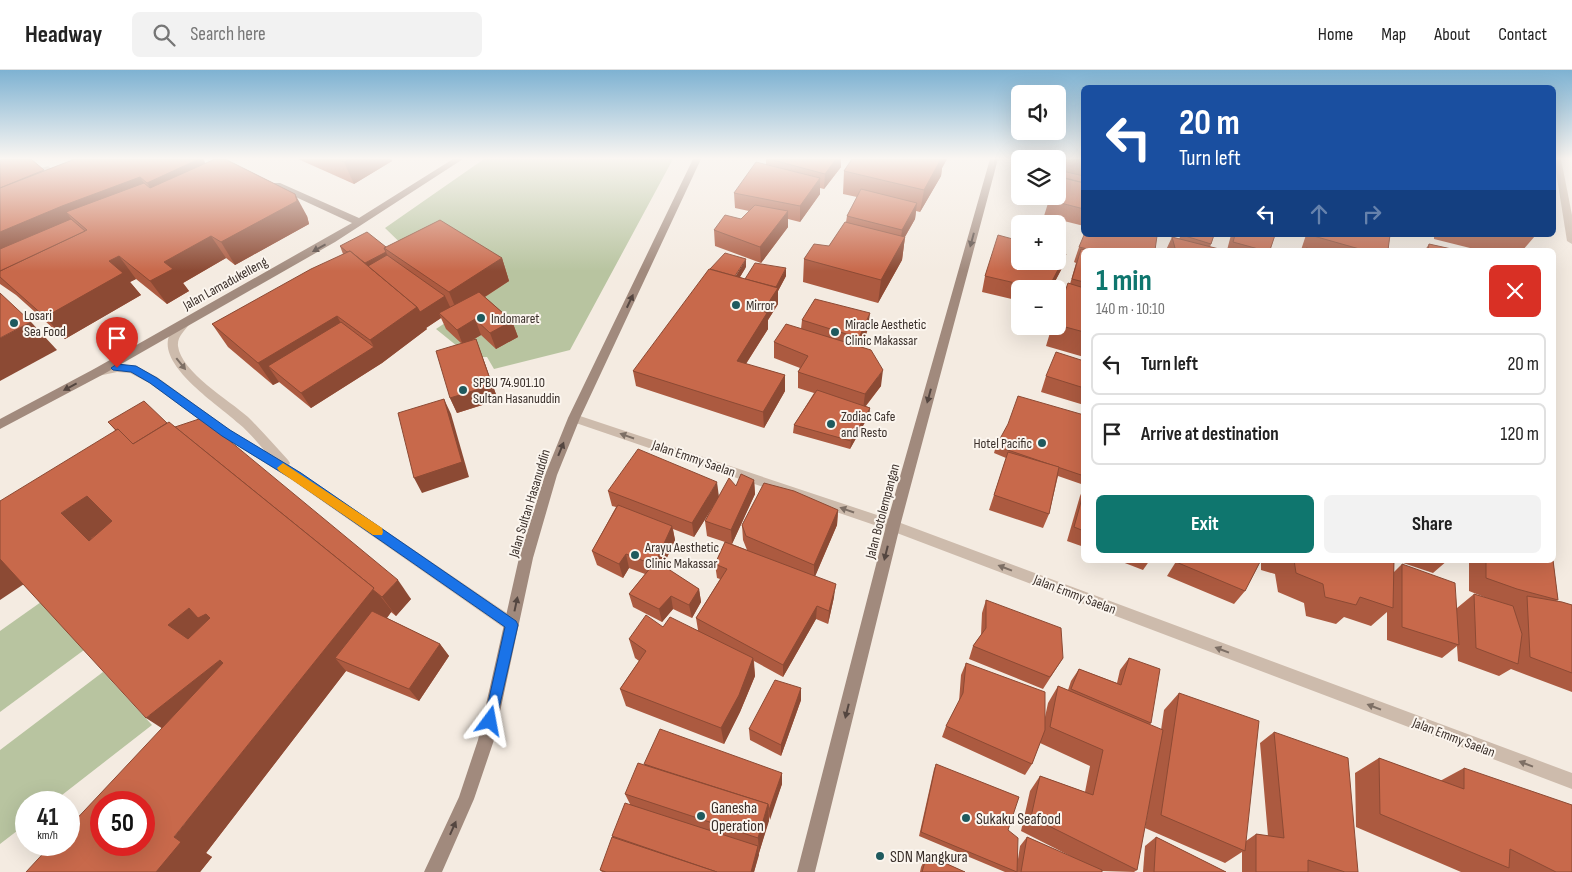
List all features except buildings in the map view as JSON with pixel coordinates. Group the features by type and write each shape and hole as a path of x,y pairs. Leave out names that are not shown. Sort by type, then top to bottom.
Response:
{"street":[{"path":"302,196 361,224"},
{"name":"Jalan Lamadukelleng","path":"0,424 98,372 361,224 403,196"},
{"name":"Jalan Sultan Hasanuddin","path":"433,872 466,799 486,740 526,558 551,475 574,418 679,196"},
{"name":"Jalan Botolempangan","path":"806,872 893,526 984,196"},
{"path":"1564,196 1572,241"},
{"path":"185,322 174,336 173,350 176,357 191,376 244,421 296,476"},
{"path":"98,372 117,368 132,369 153,380 226,433 296,476 512,625"},
{"name":"Jalan Emmy Saelan","path":"574,418 893,526 1572,781"}],"green space":[{"path":"430,196 653,196 570,350 494,369 487,357 460,358 457,346 436,329 508,281 417,259 385,228"},
{"path":"41,602 84,650 0,712 0,631"},
{"path":"103,672 152,725 67,791 15,791 15,832 0,844 0,750"}],"slow traffic":[{"path":"283,468 377,532"}],"place":[{"name":"Mirror","path":"736,305"},
{"name":"Indomaret","path":"481,318"},
{"name":"Losari Sea Food","path":"14,323"},
{"name":"Miracle Aesthetic Clinic Makassar","path":"835,332"},
{"name":"SPBU 74.901.10 Sultan Hasanuddin","path":"463,390"},
{"name":"Zodiac Cafe and Resto","path":"831,424"},
{"name":"Hotel Pacific","path":"1042,443"},
{"name":"Arayu Aesthetic Clinic Makassar","path":"635,555"},
{"name":"Ganesha Operation","path":"701,816"},
{"name":"Sukaku Seafood","path":"966,818"},
{"name":"SDN Mangkura","path":"880,856"}],"route":[{"path":"117,368 132,369 153,380 226,433 296,476 512,625 490,721"}]}
